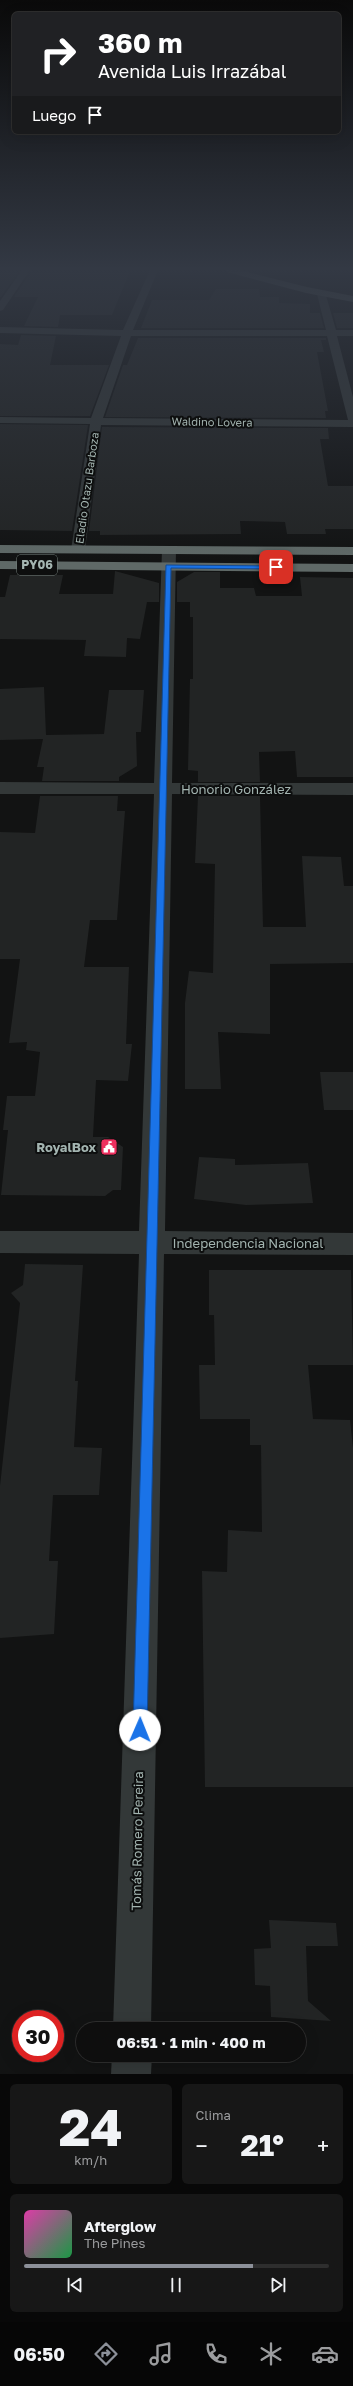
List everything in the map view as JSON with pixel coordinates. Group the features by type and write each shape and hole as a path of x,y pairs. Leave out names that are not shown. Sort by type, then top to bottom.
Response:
{"highway":[{"name":"PY06","path":"0,549 78,550 168,558 353,568"},
{"name":"PY06","path":"0,565 353,551"}],"street":[{"name":"Eladio Otazu Barboza","path":"78,550 96,421 115,367"},
{"path":"339,367 353,420"},
{"name":"Waldino Lovera","path":"0,420 353,424"},
{"name":"Tomás Romero Pereira","path":"132,2022 168,558"},
{"name":"Honorio González","path":"0,788 353,789"},
{"name":"Independencia Nacional","path":"0,1242 353,1244"},
{"path":"131,2074 132,2062"}],"building":[{"path":"0,367 108,367 90,416 0,416"},
{"path":"122,367 320,367 328,411 325,411 326,418 105,417"},
{"path":"0,424 88,425 72,531 0,530"},
{"path":"102,427 328,428 329,439 320,439 328,486 353,486 353,529 325,529 326,534 287,534 285,522 240,521 241,534 100,535 100,531 89,531"},
{"path":"115,571 159,583 159,602 147,602 140,639 127,638 126,657 84,656 86,640 0,639 0,597 5,597 10,575 63,575 59,594 113,594"},
{"path":"194,572 220,572 220,588 254,588 256,596 302,596 300,577 353,578 353,777 297,777 295,751 259,752 260,782 198,782 198,771 188,770 190,679 193,679 193,617 190,617 190,602 177,602 177,582"},
{"path":"44,687 46,735 104,734 109,690 144,690 141,732 136,732 137,766 119,777 119,781 42,781 44,767 37,767 43,739 0,740 0,689"},
{"path":"40,796 118,796 117,811 125,811 117,920 90,920 84,967 129,967 126,1044 132,1044 128,1081 96,1080 93,1137 108,1137 123,1147 121,1190 113,1190 105,1196 1,1195 8,1130 3,1130 7,1096 35,1096 40,1052 26,1050 27,1042 9,1043 20,959 0,959 0,832 35,833"},
{"path":"198,796 260,796 263,927 306,927 302,856 341,857 344,886 353,886 353,963 270,964 270,1034 218,1032 221,1089 185,1089 185,1003 189,971 213,973 215,864 195,863"},
{"path":"320,1072 353,1072 353,1110 324,1110"},
{"path":"199,1157 235,1159 235,1165 308,1163 313,1203 246,1205 194,1199"},
{"path":"25,1264 83,1265 75,1381 78,1381 74,1447 102,1448 99,1495 53,1495 49,1561 58,1561 54,1634 0,1638 0,1486 20,1303 11,1293 23,1285"},
{"path":"209,1270 351,1270 353,1365 308,1365 313,1419 350,1420 353,1448 353,1787 205,1787 202,1571 227,1572 228,1530 262,1532 261,1445 250,1445 250,1419 200,1419 199,1365 215,1365 214,1315 209,1315"},
{"path":"269,1920 336,1923 338,1946 306,1946 308,2001 331,2021 271,2017 270,1986 255,1985 254,1949 271,1948"}],"place":[{"name":"RoyalBox","path":"109,1147"}],"route":[{"path":"140,1730 168,566 276,567"}]}
